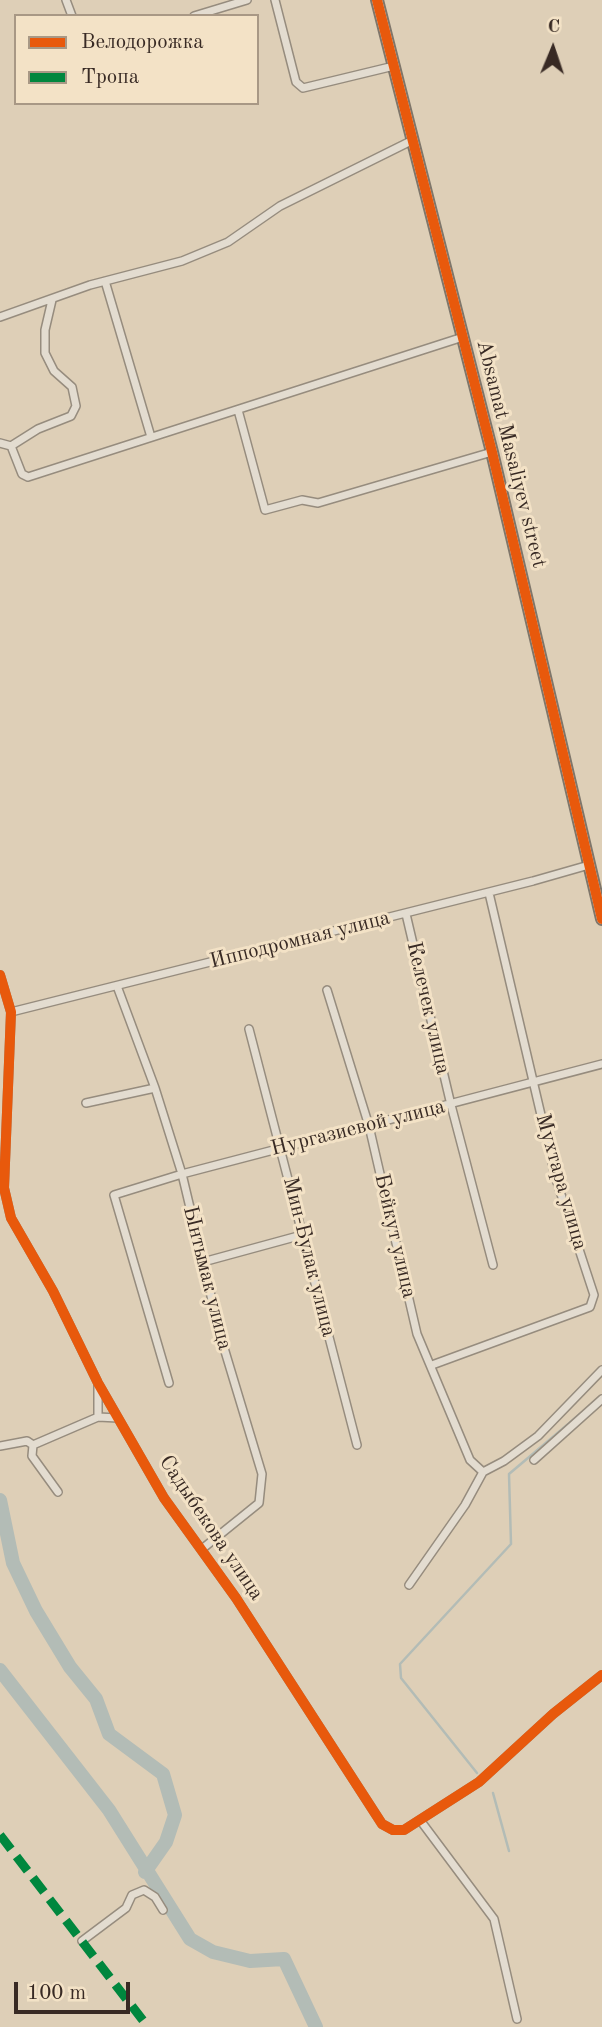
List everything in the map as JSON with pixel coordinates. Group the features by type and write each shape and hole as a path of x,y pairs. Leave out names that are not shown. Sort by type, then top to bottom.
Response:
{"street":[{"path":"201,14 247,0"},
{"path":"275,0 296,82 303,88 394,66"},
{"name":"Absamat Masaliyev street","path":"377,0 492,452 589,865 598,883 602,919"},
{"path":"0,317 104,281 182,261 228,242 281,206 413,140"},
{"path":"104,281 151,437"},
{"path":"0,443 11,446 38,429 71,416 76,406 72,387 54,371 45,353 44,330 52,300"},
{"path":"11,446 26,477 463,337"},
{"path":"238,410 265,510 302,500 318,503 492,452"},
{"name":"Ипподромная улица","path":"11,1012 489,893 589,865"},
{"name":"Мухтара улица","path":"432,1365 590,1307 594,1294 556,1179 489,893"},
{"name":"Келечек улица","path":"406,914 451,1105 493,1265"},
{"name":"Садыбекова улица","path":"0,975 11,1012 4,1188 11,1218 52,1291 98,1383 164,1498 202,1549 382,1824 393,1830 404,1830 479,1782 553,1714 602,1675"},
{"name":"Ынтымак улица","path":"117,986 155,1088 182,1174 221,1338 262,1474 259,1503 202,1549"},
{"name":"Бейкут улица","path":"327,990 369,1126 417,1334 470,1460 483,1472"},
{"name":"Мин-Булак улица","path":"249,1029 358,1445"},
{"name":"Нургазиевой улица","path":"169,1383 114,1195 182,1174 602,1064"},
{"path":"86,1103 155,1088"},
{"path":"203,1262 302,1235"},
{"path":"409,1585 465,1505 483,1472 505,1461 538,1436 602,1370"},
{"path":"98,1383 98,1417"},
{"path":"534,1460 602,1399"},
{"path":"33,1445 98,1417 118,1418"},
{"path":"0,1446 27,1441 33,1445"},
{"path":"33,1445 32,1456 58,1492"},
{"path":"420,1820 494,1919 517,2019"},
{"path":"82,1941 126,1908 132,1895 144,1890 155,1897 163,1910"}],"waterway":[{"path":"477,1773 401,1678 400,1664 511,1544 509,1474 580,1414"},
{"path":"0,1500 13,1563 36,1611 70,1667 96,1699 109,1734 163,1774 175,1815 166,1842 145,1872"},
{"path":"0,1670 109,1810 190,1939 213,1952 250,1961 284,1959 316,2027"},
{"path":"493,1793 509,1851"}],"marked path":[{"path":"0,1835 148,2027"}],"cycle path":[{"path":"377,0 492,452 602,919"},
{"path":"0,975 11,1012 4,1188 11,1218 53,1291 98,1383 164,1498 236,1598 382,1824 393,1830 404,1830 479,1782 553,1714 602,1675"}]}
